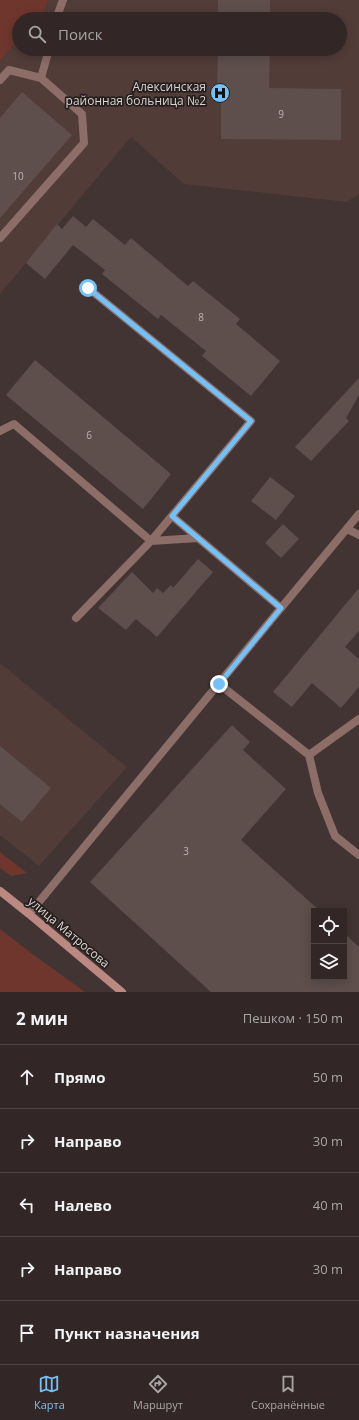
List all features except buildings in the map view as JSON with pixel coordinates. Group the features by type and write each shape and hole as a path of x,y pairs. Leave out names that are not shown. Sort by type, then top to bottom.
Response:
{"main road":[{"name":"улица Матросова","path":"0,891 122,992"}],"street":[{"path":"59,12 63,0"},
{"path":"41,78 47,56"},
{"path":"0,80 9,70 41,78 82,114 84,143 0,238"},
{"path":"76,618 151,541 251,421 88,288"},
{"path":"0,430 14,424 151,541 198,538"},
{"path":"29,914 359,514"},
{"path":"172,516 281,608"},
{"path":"347,529 359,535"},
{"path":"219,684 308,755 318,793 335,836 359,855"},
{"path":"308,755 359,719"}],"shaded area":[{"path":"0,0 48,0 44,12 12,12 12,47 0,61"},
{"name":"Алексинская районная больница №2","path":"9,0 359,0 359,194 347,202 184,184 131,137 0,294 0,61 12,47 12,56 347,56 347,12 15,12"},
{"path":"0,663 127,767 39,866 0,835"},
{"path":"0,852 27,873 11,876 0,868"},
{"path":"0,929 31,953 85,992 0,992"}],"place":[{"name":"Алексинская районная больница №2","path":"220,93"}],"route":[{"path":"88,288 251,421 172,516 281,608 219,684"}]}
